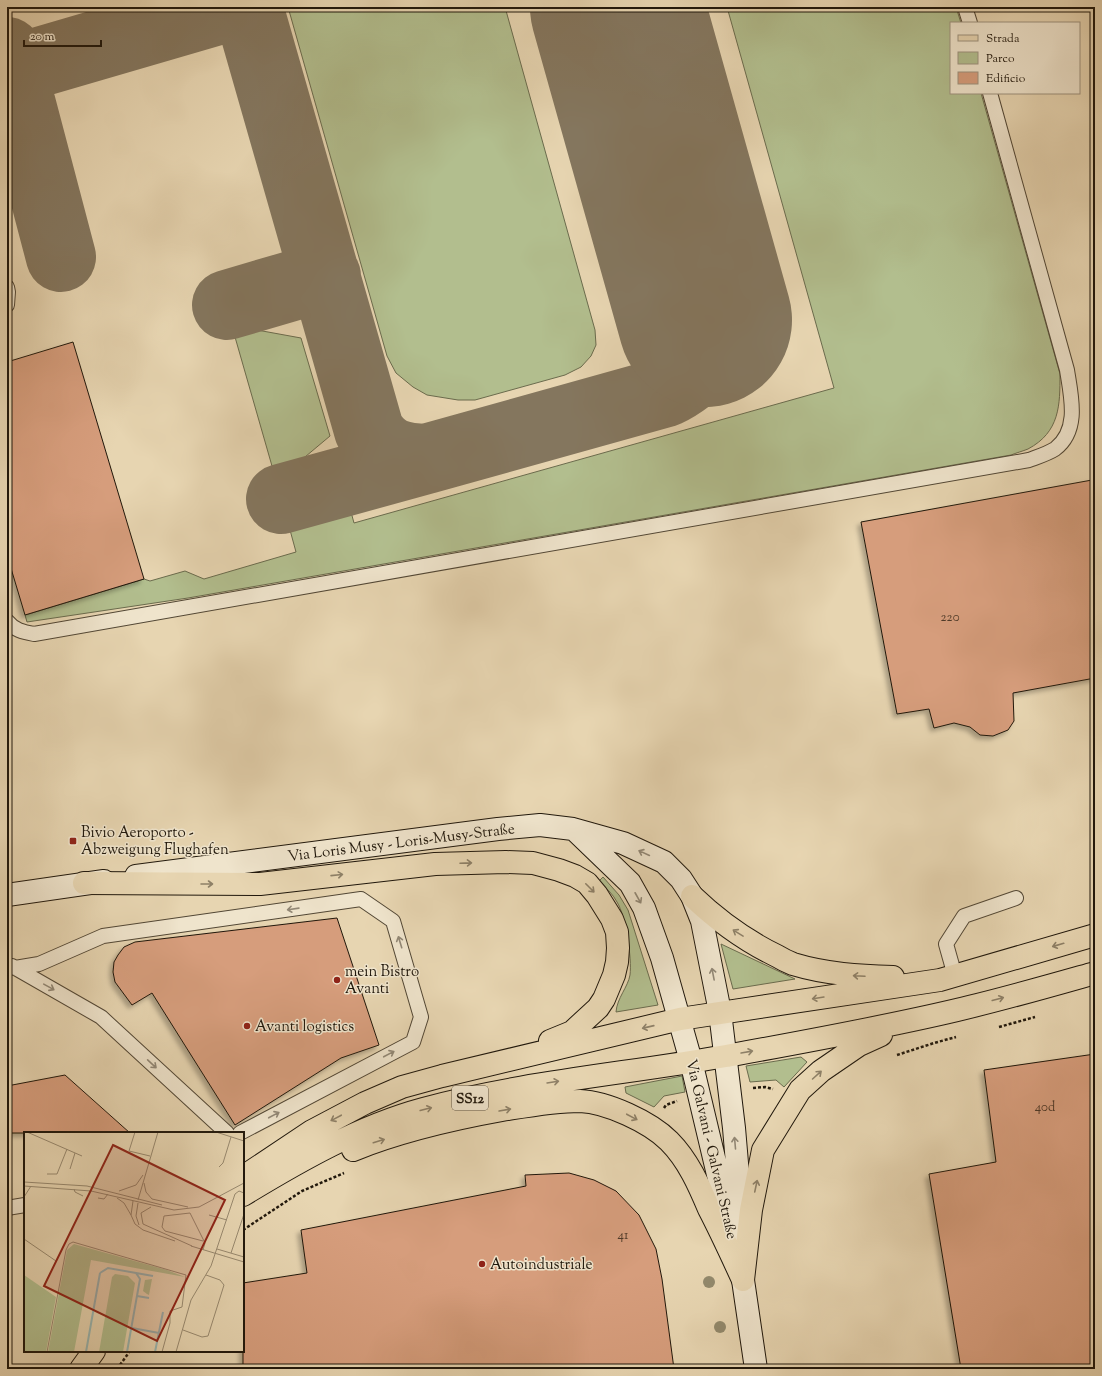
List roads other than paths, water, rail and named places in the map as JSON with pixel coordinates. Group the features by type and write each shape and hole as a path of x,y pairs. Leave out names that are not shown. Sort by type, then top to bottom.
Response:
{"main road":[{"path":"84,883 260,884 435,864 532,862 575,876 587,884 597,895 612,919 617,932 618,948 614,975 604,999 598,1008 572,1032 539,1046 402,1087 365,1103 312,1131 244,1176"},
{"path":"692,896 712,915 730,928 765,950 792,964 842,975 947,978"},
{"path":"442,1076 680,1019 947,978 1095,935"},
{"path":"708,1059 914,1020 1095,973"},
{"path":"743,1280 751,1210 764,1150 800,1090 821,1071 859,1045 914,1020"},
{"name":"SS12","path":"244,1194 327,1147 378,1125 422,1109 497,1092 548,1083 708,1059"},
{"path":"264,1183 364,1145 466,1117 533,1105 580,1101 594,1103 622,1112 637,1119 661,1134 676,1149 696,1179 743,1280"},
{"path":"81,1369 93,1352"}],"street":[{"name":"Via Loris Musy - Loris-Musy-Straße","path":"7,895 84,883 498,829 540,825 573,829 623,843 664,862 681,879 692,896 702,921 720,1012 708,1059"},
{"path":"573,829 630,883 644,908 662,958 680,1019"},
{"name":"Via Galvani - Galvani Straße","path":"680,1019 708,1059 743,1280"},
{"path":"708,1059 734,1128 741,1210 743,1280 756,1369"}],"lane":[{"path":"966,7 970,22"},
{"path":"7,621 11,626 22,632 34,634 1029,460 1055,449 1064,440 1072,418 1072,398 1067,370 990,94"},
{"path":"7,287 7,305"},
{"path":"947,978 946,944 964,916 1016,898"},
{"path":"11,966 39,964 103,936 361,899 393,921 421,1017 413,1042 242,1132"},
{"path":"11,966 101,1016 226,1132"},
{"path":"7,1208 24,1205"}],"place":[{"name":"Bivio Aeroporto - Abzweigung Flughafen","path":"73,841"},
{"name":"mein Bistro Avanti","path":"337,980"},
{"name":"Avanti logistics","path":"247,1026"},
{"name":"Autoindustriale","path":"482,1264"}]}
